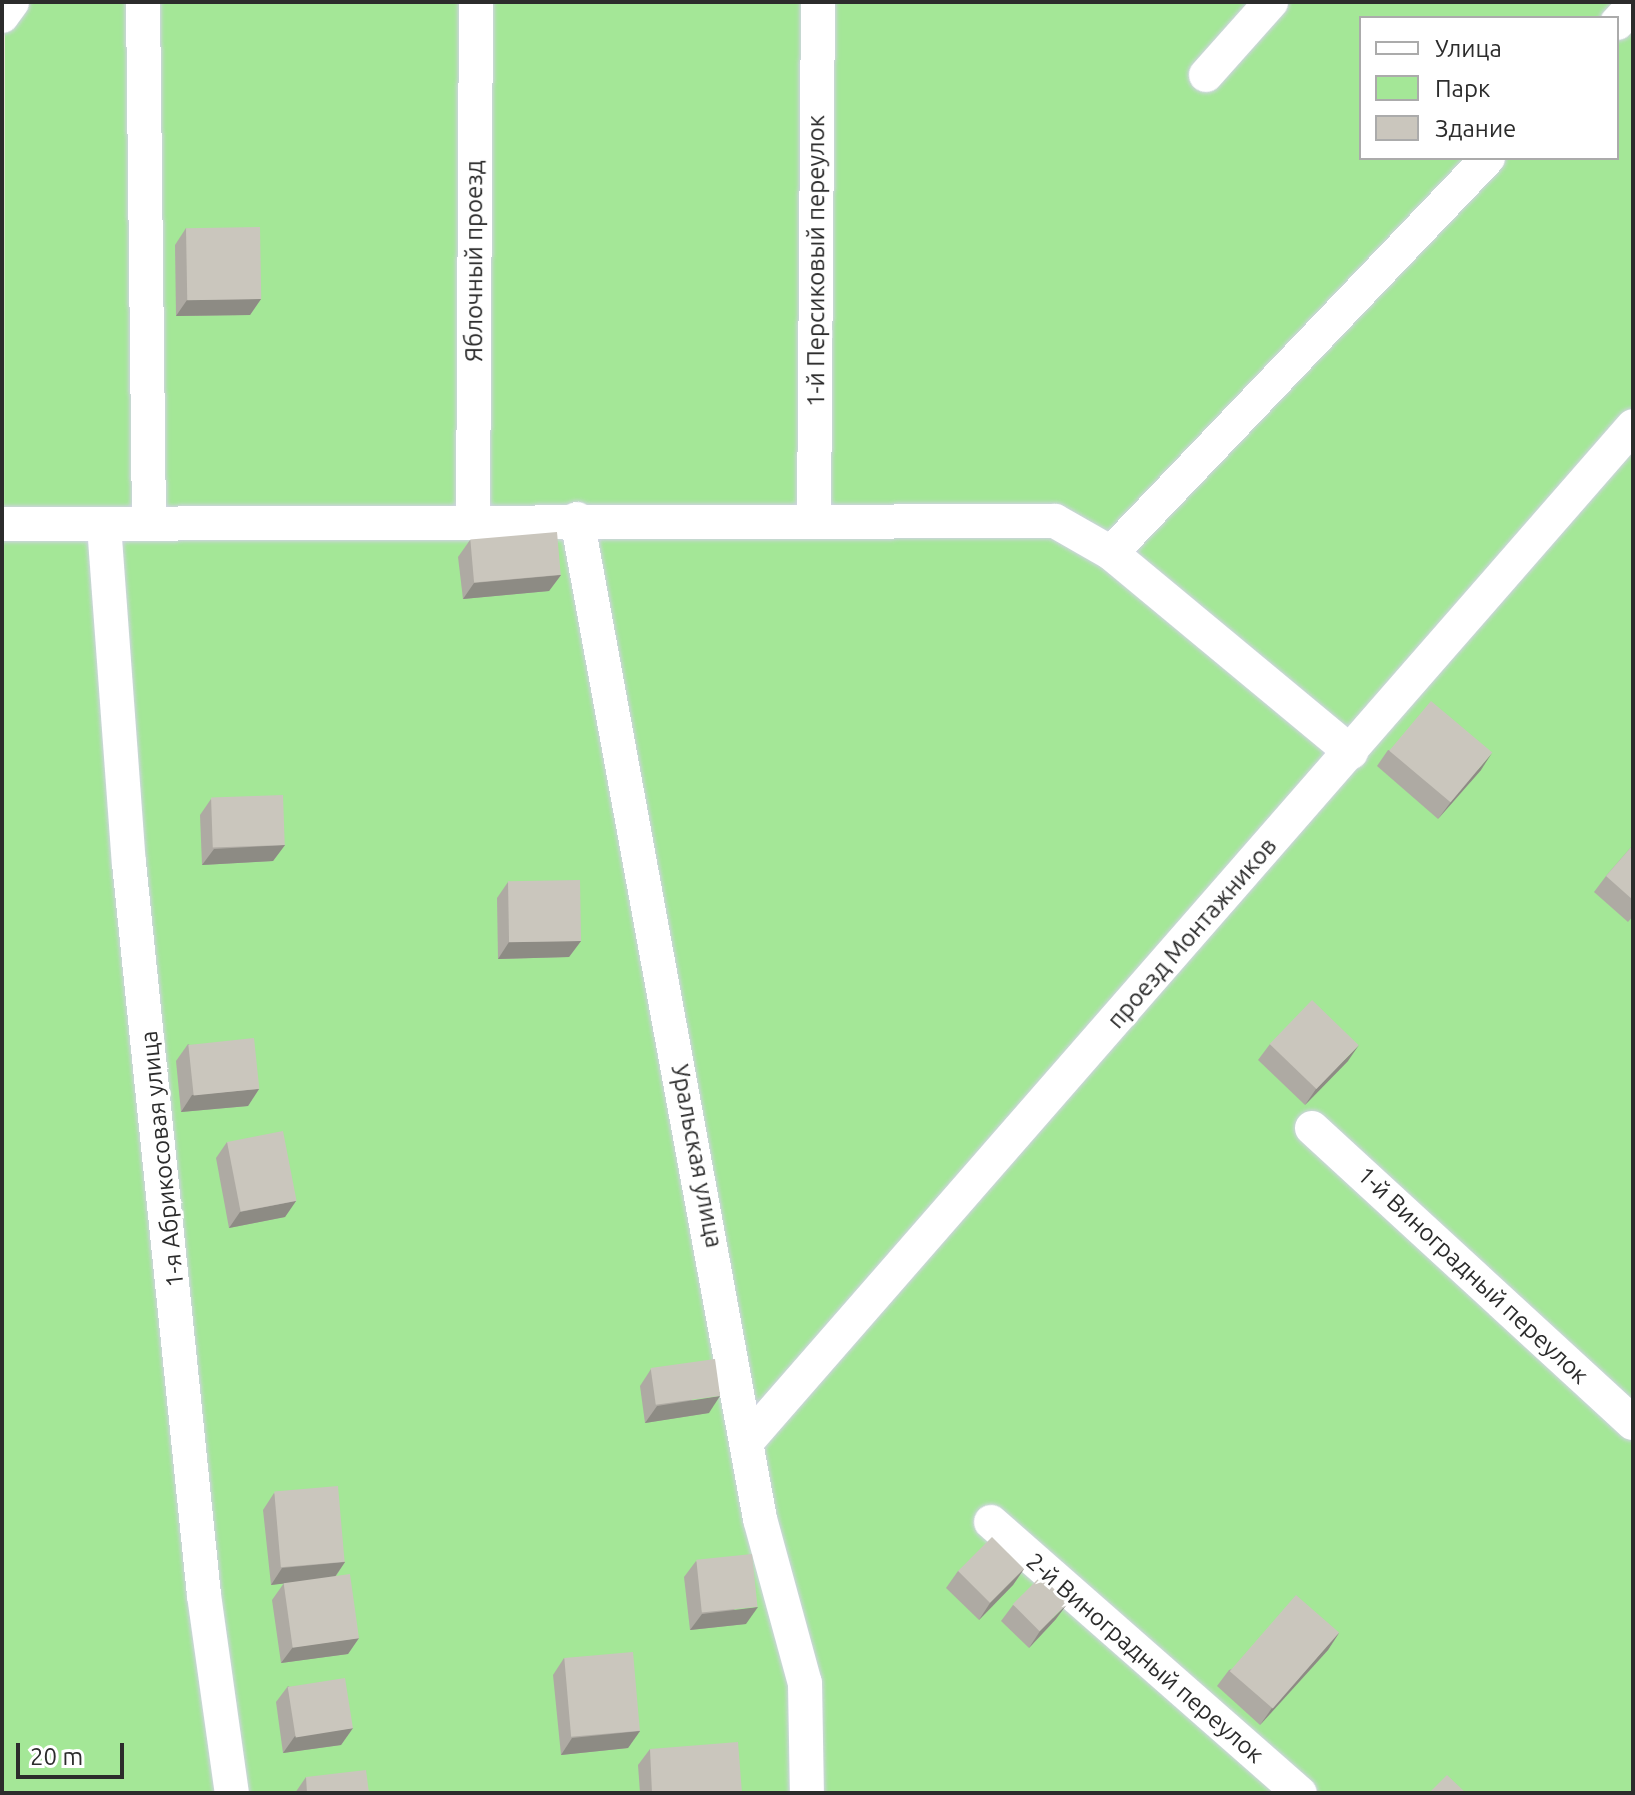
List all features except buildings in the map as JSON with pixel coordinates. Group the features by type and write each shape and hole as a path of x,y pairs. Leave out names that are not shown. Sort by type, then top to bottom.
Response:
{"street":[{"path":"2,16 12,2"},
{"path":"143,2 149,524"},
{"name":"Яблочный проезд","path":"473,520 476,2"},
{"name":"1-й Персиковый переулок","path":"814,519 818,2"},
{"path":"1206,75 1271,2"},
{"path":"1619,21 1633,6"},
{"path":"1111,553 1486,160"},
{"name":"проезд Монтажников","path":"750,1438 1633,426"},
{"path":"2,524 577,519 1055,521 1111,553 1351,752"},
{"name":"Уральская улица","path":"577,519 750,1438 760,1519 805,1683 807,1793"},
{"name":"1-я Абрикосовая улица","path":"104,525 129,863 204,1595 232,1793"},
{"name":"1-й Виноградный переулок","path":"1312,1128 1633,1423"},
{"name":"2-й Виноградный переулок","path":"991,1522 1300,1793"}],"green space":[{"path":"5,2 1633,2 1633,1793 2,1793"}]}
